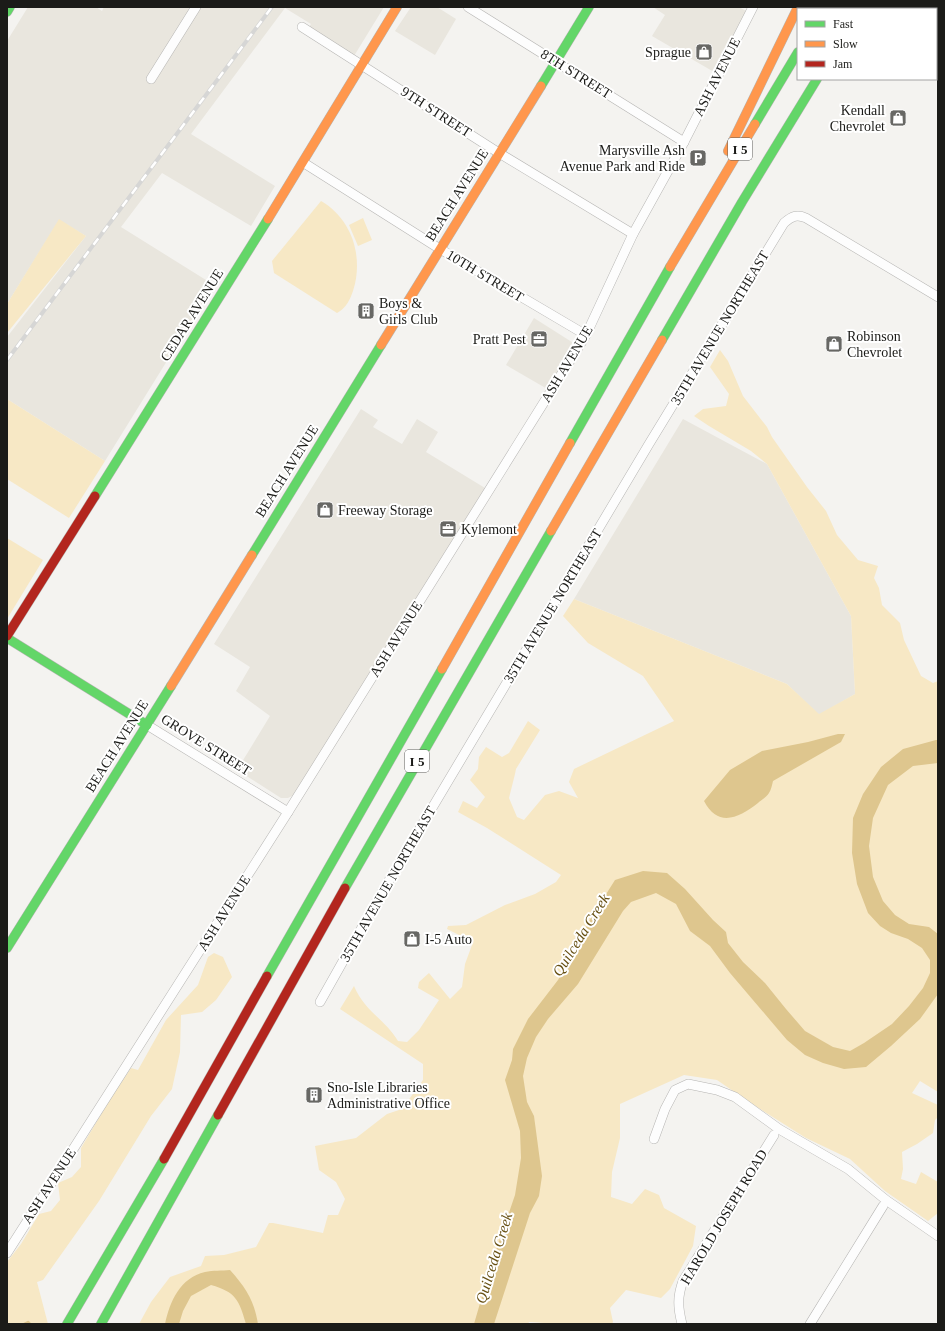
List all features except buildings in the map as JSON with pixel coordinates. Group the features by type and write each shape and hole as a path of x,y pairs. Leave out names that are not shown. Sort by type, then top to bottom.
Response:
{"main road":[{"path":"7,12 10,7"},
{"name":"CEDAR AVENUE","path":"7,637 304,162 397,7"},
{"name":"BEACH AVENUE","path":"7,948 147,725 589,7"},
{"path":"682,246 797,9"},
{"name":"I 5","path":"67,1324 148,1186 682,246 797,54"},
{"name":"I 5","path":"101,1324 380,825 742,202 816,80"},
{"path":"742,202 820,92"},
{"name":"GROVE STREET","path":"7,637 147,725"}],"street":[{"path":"151,79 196,7"},
{"name":"8TH STREET","path":"468,7 684,142"},
{"name":"ASH AVENUE","path":"7,1253 288,812 586,335 633,234 684,142 753,7"},
{"name":"9TH STREET","path":"302,27 499,153 633,234"},
{"name":"10TH STREET","path":"304,162 440,249 586,335"},
{"name":"35TH AVENUE NORTHEAST","path":"320,1002 382,892 784,223 798,215 806,218 938,297"},
{"name":"GROVE STREET","path":"147,725 288,812"},
{"path":"654,1139 665,1109 675,1090 688,1084 717,1090 734,1097 779,1129 848,1169 886,1200 938,1236"},
{"name":"HAROLD JOSEPH ROAD","path":"682,1324 678,1311 678,1302 679,1292 683,1281 774,1135"},
{"path":"810,1324 883,1206"}],"shaded area":[{"path":"28,7 96,7 102,11 104,7 196,7 199,9 201,7 384,7 354,56 308,28 311,24 285,8 191,134 275,186 251,226 162,173 121,227 214,285 105,461 7,399 7,337 86,236 59,220 7,304 7,41"},
{"path":"411,7 437,7 456,19 435,55 395,31"},
{"path":"653,7 739,7 746,11 714,72 652,36 665,15"},
{"path":"321,201 341,218 348,228 356,252 356,278 353,291 347,304 337,313 274,273 272,261"},
{"path":"363,218 372,240 358,246 349,225"},
{"path":"59,219 86,236 7,333 7,304"},
{"path":"534,318 575,344 549,390 506,365"},
{"path":"720,350 728,361 743,396 767,427 772,437 807,487 826,511 837,535 858,560 878,566 874,578 879,588 882,605 900,623 904,640 921,676 933,683 938,681 938,1092 920,1081 912,1093 938,1105 938,1117 935,1120 933,1133 902,1152 903,1169 901,1179 916,1184 921,1172 938,1182 938,1213 928,1221 885,1191 850,1159 806,1138 717,1080 684,1075 620,1104 620,1138 612,1172 611,1197 632,1204 645,1189 659,1195 664,1208 696,1226 693,1246 670,1289 661,1298 626,1290 610,1308 613,1322 612,1324 529,1322 528,1324 139,1324 151,1302 170,1277 201,1266 205,1256 224,1255 256,1247 269,1223 323,1233 328,1215 338,1215 345,1199 336,1182 319,1170 315,1146 356,1138 387,1114 402,1109 423,1080 423,1064 340,1009 354,986 369,1009 393,1033 398,1041 407,1042 419,1030 439,1000 418,988 419,982 429,973 450,999 462,987 465,964 472,945 463,937 447,929 448,926 466,925 505,905 535,894 556,882 561,875 487,828 458,812 463,801 477,808 485,797 470,780 478,769 479,757 486,747 502,757 509,753 528,721 540,730 516,769 509,798 517,817 524,820 545,795 559,791 578,798 569,782 574,769 674,721 643,676 588,643 563,616 574,599 787,684 819,714 855,694 851,616 767,464 751,451 694,416 703,409 726,406 729,394 710,367"},
{"path":"7,399 105,461 69,518 7,479"},
{"path":"361,409 378,420 373,427 402,444 417,419 438,432 426,452 485,488 294,795 288,798 281,798 237,770 270,716 236,691 250,667 214,644"},
{"path":"683,419 767,464 851,616 855,694 819,715 787,684 574,599"},
{"path":"7,538 43,560 7,619"},
{"path":"214,953 223,957 232,977 216,1000 202,1012 181,1015 180,1052 172,1089 151,1116 99,1201 43,1280 37,1282 48,1324 7,1324 7,1262 21,1244 39,1214 51,1211 60,1200 58,1183 72,1177 81,1167 81,1148 109,1101 131,1068 138,1070 166,1020 198,985 208,957"}],"water":[{"path":"838,734 845,734 841,742 773,781 767,796 744,813 729,818 722,817 716,815 704,801 730,770 762,751 808,742"},
{"name":"Quilceda Creek","path":"938,740 938,763 913,766 888,785 873,818 869,846 873,877 883,901 895,915 909,924 929,927 938,934 938,994 920,1019 866,1067 844,1069 823,1063 805,1055 787,1040 730,973 710,946 690,931 676,904 656,893 631,902 623,911 578,984 548,1019 536,1037 527,1058 523,1076 527,1102 534,1116 542,1176 539,1196 530,1213 494,1324 474,1324 492,1262 515,1195 521,1158 520,1131 505,1080 512,1060 513,1049 528,1019 558,980 591,918 615,880 643,871 667,873 685,889 726,932 728,943 743,962 765,983 805,1031 833,1047 850,1051 892,1024 923,988 930,973 930,960 922,948 908,939 891,933 880,926 868,913 857,884 852,853 853,818 863,794 881,767 903,749"},
{"path":"230,1270 241,1283 252,1301 258,1324 246,1324 241,1309 235,1298 226,1291 211,1285 191,1296 183,1311 179,1324 165,1324 173,1299 189,1279 205,1272"}],"waterway":[{"name":"Quilceda Creek","path":"24,1324 28,1322 30,1324"}],"railway":[{"path":"7,360 272,7"}],"traffic: fast":[{"path":"7,12 10,7"},
{"path":"541,86 589,7"},
{"path":"755,124 797,54"},
{"path":"662,340 742,202 816,80"},
{"path":"95,496 268,219"},
{"path":"570,443 670,267"},
{"path":"252,555 381,345"},
{"path":"345,888 551,531"},
{"path":"7,638 147,725"},
{"path":"267,976 442,669"},
{"path":"7,948 171,686"},
{"path":"101,1324 218,1115"},
{"path":"67,1324 164,1159"}],"traffic: slow":[{"path":"268,219 397,7"},
{"path":"728,151 797,9"},
{"path":"381,345 541,86"},
{"path":"670,267 755,124"},
{"path":"551,531 662,340"},
{"path":"442,669 570,443"},
{"path":"171,686 252,555"}],"traffic: jam":[{"path":"7,636 95,496"},
{"path":"218,1115 345,888"},
{"path":"164,1159 267,976"}],"place":[{"name":"Sprague","path":"704,52"},
{"name":"Kendall Chevrolet","path":"898,118"},
{"name":"Marysville Ash Avenue Park and Ride","path":"698,158"},
{"name":"Boys & Girls Club","path":"366,311"},
{"name":"Pratt Pest","path":"539,339"},
{"name":"Robinson Chevrolet","path":"834,344"},
{"name":"Freeway Storage","path":"325,510"},
{"name":"Kylemont","path":"448,529"},
{"name":"I-5 Auto","path":"412,939"},
{"name":"Sno-Isle Libraries Administrative Office","path":"314,1095"}]}
